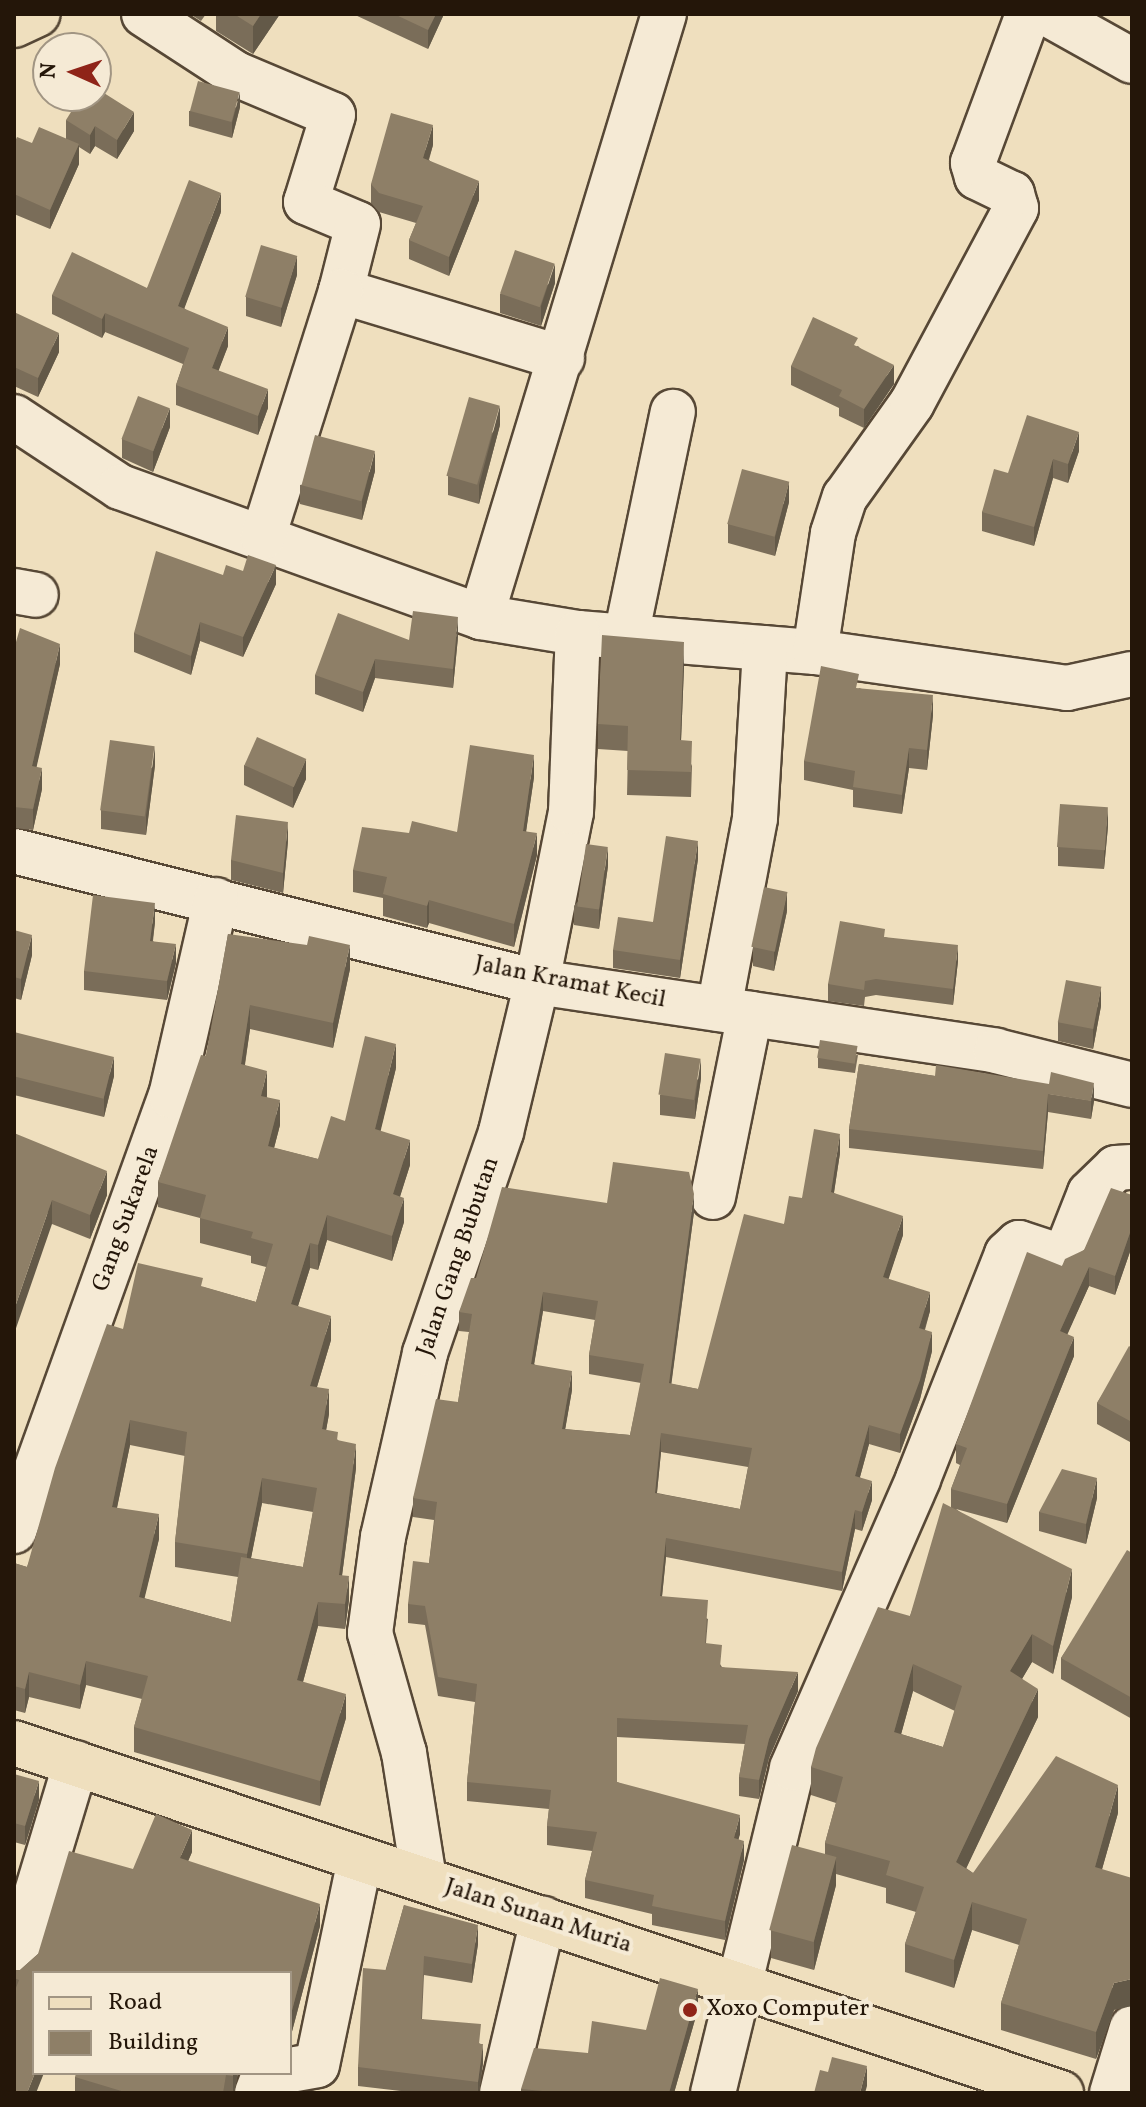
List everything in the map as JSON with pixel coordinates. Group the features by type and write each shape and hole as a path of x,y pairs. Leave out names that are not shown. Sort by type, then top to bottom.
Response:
{"main road":[{"path":"14,25 38,14"},
{"name":"Jalan Sunan Muria","path":"14,1743 1061,2093"}],"street":[{"path":"144,14 236,74 333,115 306,202 358,224 341,291 263,537"},
{"path":"481,617 664,14"},
{"path":"815,652 833,533 845,497 912,403 1016,208 1012,194 977,177 973,163 1028,14"},
{"path":"1048,14 1132,61"},
{"path":"341,291 562,358"},
{"path":"626,636 673,412"},
{"path":"14,417 120,487 481,617 578,633 815,652 1067,688 1132,674"},
{"name":"Jalan Gang Bubutan","path":"424,1879 404,1753 370,1633 383,1537 425,1353 501,1132 537,982 571,812 578,633"},
{"path":"713,1197 755,818 765,648"},
{"name":"Jalan Kramat Kecil","path":"14,851 537,982 996,1051 1132,1085"},
{"name":"Gang Sukarela","path":"14,1531 171,1096 216,900"},
{"path":"713,2093 735,1986 792,1768 918,1479 1007,1254 1019,1243 1056,1255 1067,1251 1090,1193 1116,1168 1132,1167"},
{"path":"14,1968 76,1763"},
{"path":"292,2070 317,2065 360,1859"},
{"path":"502,2093 543,1919"},
{"path":"1112,2093 1132,2028"},
{"path":"257,2093 263,2077 270,2075"}],"building":[{"path":"234,14 261,14 253,26"},
{"path":"394,14 436,14 428,30"},
{"path":"198,81 240,92 232,122 190,111"},
{"path":"112,98 134,112 117,140 95,126 90,135 66,120 71,112 112,112"},
{"path":"391,113 433,125 423,158 479,181 449,257 409,240 423,206 379,193 371,184"},
{"path":"39,127 79,144 50,210 14,194 14,144 17,137 32,143"},
{"path":"189,180 221,193 178,306 228,327 212,368 268,389 258,416 176,385 189,348 105,313 102,319 52,295 72,252 147,288"},
{"path":"261,245 297,256 282,308 245,297"},
{"path":"515,250 555,264 540,307 500,293"},
{"path":"14,312 59,333 38,378 14,367"},
{"path":"813,317 858,338 854,345 894,365 864,409 839,396 842,390 791,366"},
{"path":"138,396 170,408 153,451 122,439"},
{"path":"469,397 500,406 477,485 446,476"},
{"path":"1027,415 1079,432 1068,464 1053,459 1034,527 982,512 994,469 1008,473"},
{"path":"315,435 375,451 361,501 302,485"},
{"path":"742,469 789,482 775,537 727,524"},
{"path":"156,551 223,575 226,565 243,571 248,555 276,565 243,637 200,622 191,656 134,633"},
{"path":"413,611 458,617 453,669 375,659 363,692 315,675 338,613 409,640"},
{"path":"20,628 60,644 32,766 42,768 33,809 14,807 14,649"},
{"path":"602,635 684,642 680,740 692,741 691,772 627,770 628,726 598,724"},
{"path":"821,666 859,674 856,688 933,695 927,750 909,748 902,795 853,787 855,771 804,761"},
{"path":"257,737 306,759 294,787 244,765"},
{"path":"110,740 155,746 145,817 100,810"},
{"path":"470,745 534,755 523,831 537,833 514,924 429,900 427,906 383,894 387,877 353,870 362,827 409,833 412,821 457,832"},
{"path":"1060,804 1108,807 1105,850 1057,847"},
{"path":"236,815 288,822 283,873 231,860"},
{"path":"666,836 698,841 680,960 613,950 618,917 653,922"},
{"path":"586,844 608,847 599,909 577,906"},
{"path":"764,887 787,892 775,952 751,947"},
{"path":"93,895 155,903 150,941 176,944 167,981 84,971"},
{"path":"840,921 885,929 884,937 958,945 953,989 876,979 865,981 864,990 828,984"},
{"path":"14,930 32,935 21,979 14,977"},
{"path":"228,934 307,945 309,936 350,945 333,1023 250,1005 241,1064 267,1071 261,1096 280,1100 268,1146 318,1159 331,1116 345,1121 365,1036 396,1044 375,1129 410,1140 393,1194 404,1198 392,1236 327,1215 318,1245 310,1243 291,1304 331,1316 310,1386 329,1389 322,1429 338,1432 337,1440 356,1444 339,1575 349,1576 345,1604 318,1602 297,1680 346,1694 320,1781 134,1727 148,1676 86,1661 80,1685 29,1672 25,1689 14,1686 14,1563 27,1567 55,1468 107,1324 123,1329 138,1263 203,1278 201,1286 256,1302 273,1244 251,1238 253,1232 200,1218 206,1195 158,1182 201,1055 206,1056","holes":["130,1420 187,1432 175,1542 247,1554 262,1478 317,1488 303,1567 241,1557 231,1622 139,1597 159,1514 112,1507"]},
{"path":"1066,980 1101,987 1093,1029 1058,1022"},
{"path":"14,1032 114,1057 104,1099 14,1076"},
{"path":"820,1040 858,1046 855,1064 817,1058"},
{"path":"665,1053 701,1059 694,1100 658,1094"},
{"path":"859,1064 935,1076 936,1065 1049,1084 1051,1072 1094,1083 1091,1101 1048,1094 1043,1151 849,1129"},
{"path":"814,1129 840,1134 831,1192 903,1216 883,1277 930,1292 919,1328 932,1332 920,1380 900,1434 869,1425 855,1476 872,1481 862,1512 855,1510 842,1572 666,1538 660,1596 708,1600 705,1643 722,1645 720,1667 798,1672 769,1739 759,1780 739,1777 748,1725 617,1718 617,1782 740,1815 734,1838 744,1841 725,1921 652,1906 654,1895 585,1880 597,1832 547,1826 551,1790 467,1782 477,1684 438,1677 425,1606 408,1604 413,1561 429,1563 437,1502 413,1498 436,1399 458,1402 472,1314 459,1312 471,1278 476,1278 502,1187 607,1203 613,1162 689,1172 694,1194 669,1383 698,1389 744,1214 784,1224 789,1196 802,1198","holes":["543,1292 598,1301 589,1355 644,1364 630,1435 562,1429 572,1371 531,1364","661,1433 752,1448 740,1509 655,1493"]},
{"path":"14,1133 107,1171 90,1215 52,1200 14,1310"},
{"path":"1111,1188 1132,1195 1132,1227 1115,1276 1089,1267 1060,1331 1074,1337 1007,1504 951,1489 967,1448 956,1444 1027,1252 1062,1266 1065,1259 1084,1250"},
{"path":"1129,1346 1132,1348 1130,1421 1097,1403"},
{"path":"1062,1469 1097,1478 1086,1524 1039,1512"},
{"path":"943,1503 1072,1569 1053,1646 1032,1634 1010,1671 1038,1689 956,1862 973,1873 1056,1756 1118,1785 1095,1867 1132,1878 1132,1979 1114,1983 1096,2032 1001,2003 1027,1919 972,1902 954,1960 905,1944 924,1887 886,1875 890,1861 825,1843 843,1777 811,1767 816,1748 878,1607 910,1616","holes":["913,1664 962,1686 943,1747 894,1732"]},
{"path":"1127,1550 1132,1553 1132,1698 1061,1658"},
{"path":"14,1774 39,1781 25,1826 14,1823"},
{"path":"156,1814 192,1830 180,1858 320,1904 292,2010 292,1971 32,1971 34,2075 27,2093 14,2093 14,1993 19,1980 14,1978 14,1970 20,1970 38,1954 69,1851 133,1869"},
{"path":"792,1845 836,1857 814,1942 769,1930"},
{"path":"404,1905 478,1925 472,1964 424,1956 421,2019 481,2024 479,2044 483,2044 478,2082 358,2067 363,1968 386,1970"},
{"path":"660,1978 698,1989 669,2093 564,2093 521,2089 534,2048 588,2053 592,2021 646,2030"},
{"path":"832,2057 867,2066 860,2093 814,2093 820,2070 828,2072"},
{"path":"226,2075 223,2093 128,2093 75,2077"}],"place":[{"name":"Xoxo Computer","path":"690,2010"}]}
